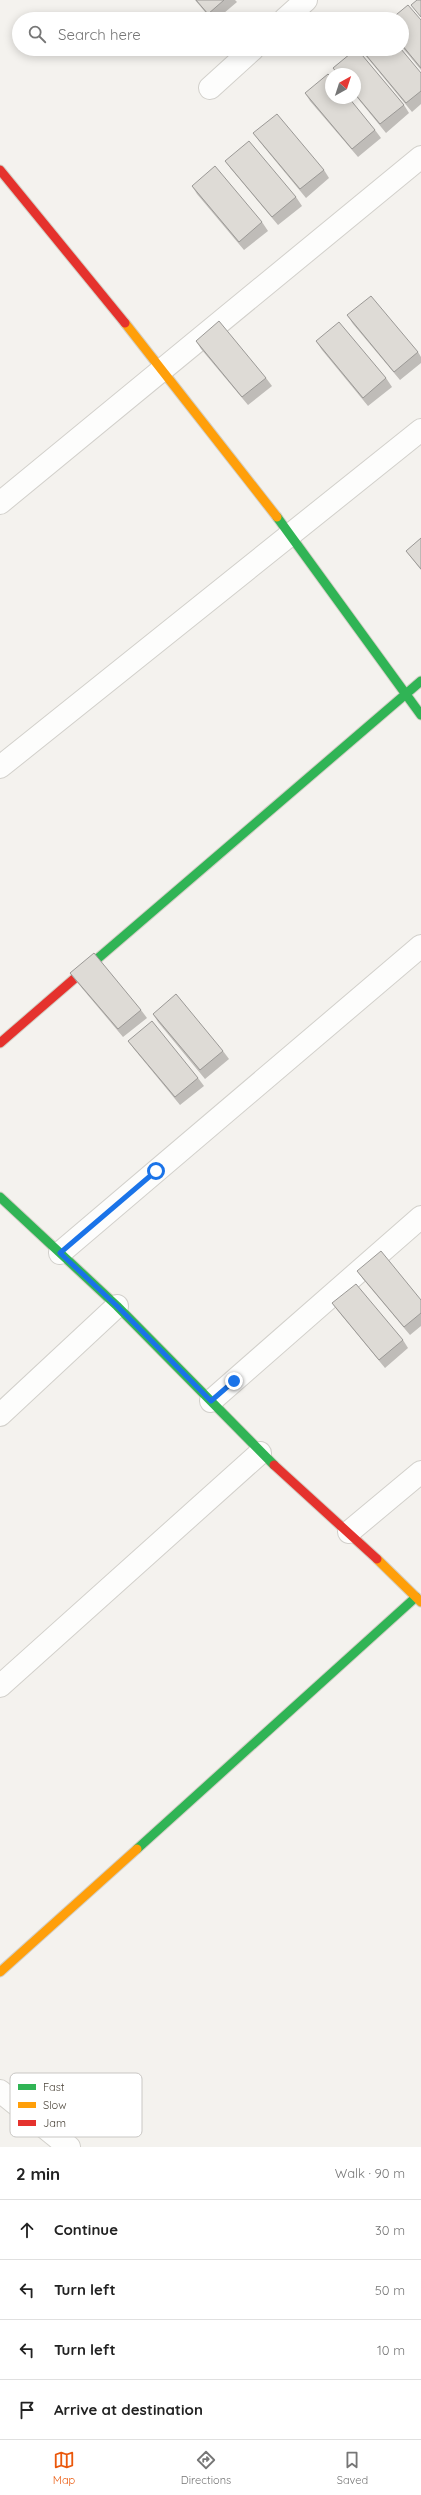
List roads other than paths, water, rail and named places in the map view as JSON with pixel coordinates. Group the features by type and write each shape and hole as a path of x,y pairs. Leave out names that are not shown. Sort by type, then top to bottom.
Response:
{"street":[{"path":"293,12 306,0"},
{"path":"210,88 245,56"},
{"path":"0,503 162,368 421,157"},
{"path":"0,170 162,368 291,535 404,694 421,715"},
{"path":"0,768 421,430"},
{"path":"0,1043 404,694 421,681"},
{"path":"60,1253 421,946"},
{"path":"0,1196 117,1306 260,1453 349,1532 419,1599 0,1972"},
{"path":"211,1401 421,1217"},
{"path":"0,1415 117,1306"},
{"path":"0,1686 260,1453"},
{"path":"349,1532 421,1472"},
{"path":"0,2091 10,2099"},
{"path":"57,2137 69,2147"}]}
